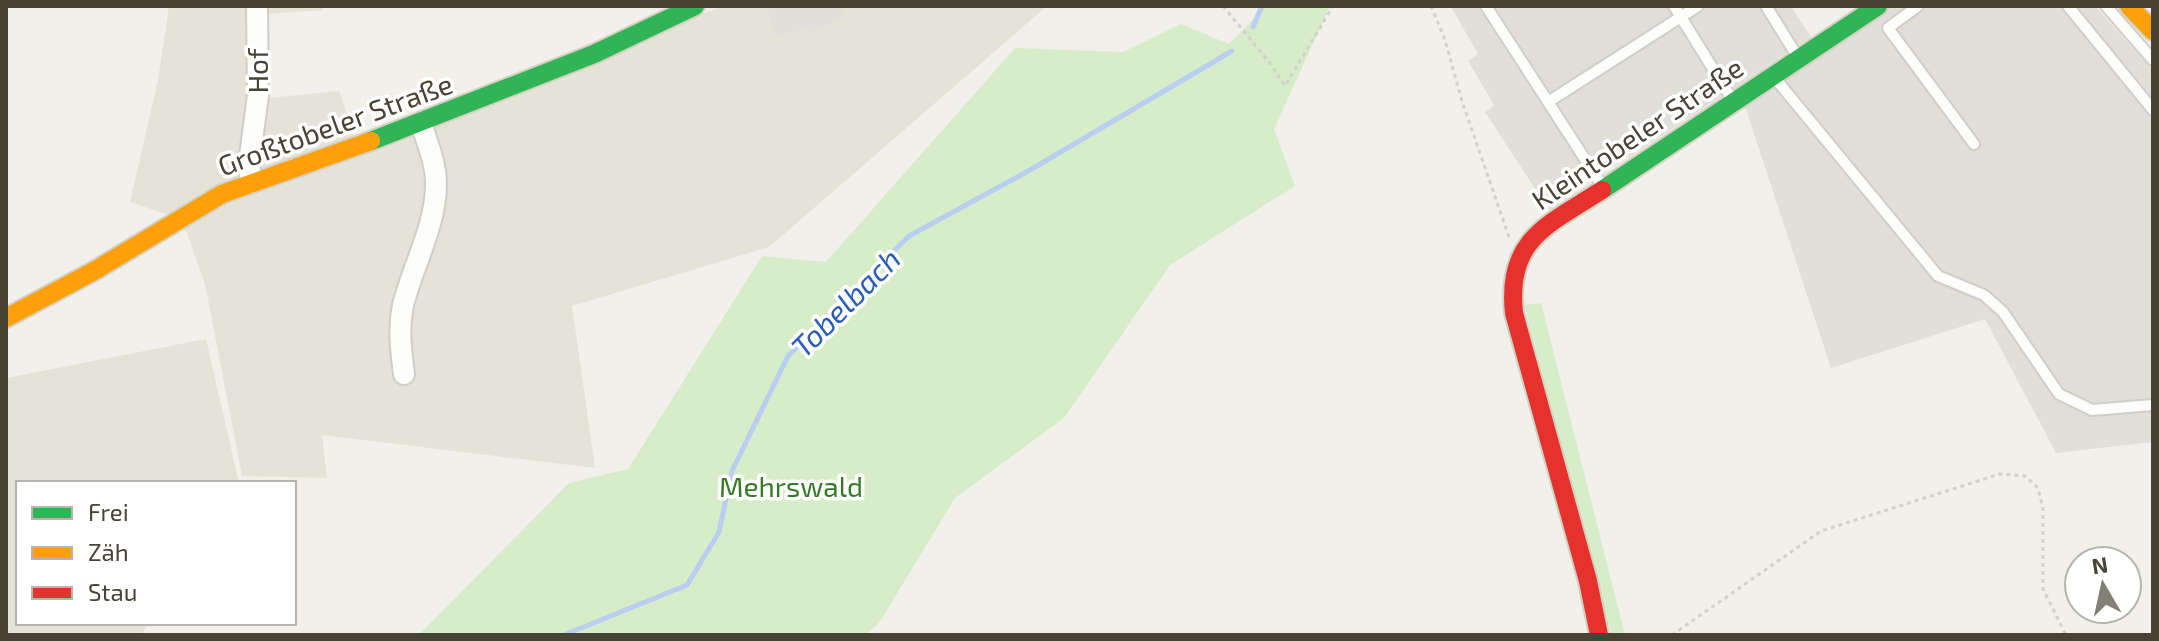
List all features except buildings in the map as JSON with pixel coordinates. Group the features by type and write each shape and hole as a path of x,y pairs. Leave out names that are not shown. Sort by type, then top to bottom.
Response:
{"street":[{"name":"Hof","path":"251,183 249,163 258,95 257,6"},
{"name":"Großtobeler Straße","path":"6,318 94,271 222,194 421,123 594,54 695,6"},
{"name":"Kleintobeler Straße","path":"1522,253 1537,233 1878,6"},
{"path":"2129,6 2153,31"},
{"path":"404,374 399,336 403,307 430,219 436,187 435,171 421,123"},
{"path":"1522,253 1512,277 1514,313 1588,581 1599,635"}],"lane":[{"path":"1486,6 1604,189"},
{"path":"1674,6 1734,102"},
{"path":"1548,102 1698,6"},
{"path":"1766,6 1798,58"},
{"path":"1918,6 1888,28 1974,144"},
{"path":"2068,6 2153,110"},
{"path":"2106,6 2153,60"},
{"path":"1773,76 1938,276 1984,295 2003,312 2059,394 2092,410 2153,405"}],"path":[{"path":"1223,6 1285,86 1333,6"},
{"path":"1431,6 1445,40 1506,233 1522,253"},
{"path":"1672,635 1821,531 2000,474 2025,476 2038,488 2043,509 2043,589 2066,635"}],"shaded area":[{"path":"169,6 323,6 323,10 268,14 268,98 339,91 354,135 725,6 1047,6 769,247 572,306 595,468 322,435 327,478 242,476 205,284 187,233 172,216 130,202 158,80"},
{"path":"766,6 841,6 845,17 809,34 805,29 775,35"},
{"path":"1791,6 1811,37 1549,210 1485,112 1494,105 1468,61 1478,54 1451,7"},
{"path":"1878,6 2095,6 2153,70 2153,442 2056,453 1985,319 1831,368 1742,97"},
{"path":"1860,194 1935,285 1980,307 1861,351 1810,239"},
{"path":"206,339 239,481 16,481 16,625 147,625 141,635 6,635 6,378"}],"green space":[{"name":"Mehrswald","path":"1266,6 1330,6 1274,129 1295,186 1170,265 1064,418 955,498 879,623 866,635 419,635 569,483 628,469 762,256 826,262 1015,48 1123,52 1181,24 1229,44"},
{"path":"1541,303 1625,635 1611,635 1524,305"}],"waterway":[{"name":"Tobelbach","path":"1253,27 1262,6"},
{"name":"Tobelbach","path":"564,635 687,585 719,532 732,471 788,356 909,236 1030,170 1232,51"}],"traffic: fast":[{"path":"371,141 594,54 695,6"},
{"path":"1602,190 1878,6"}],"traffic: slow":[{"path":"2129,6 2153,31"},
{"path":"6,318 94,271 222,194 371,141"}],"traffic: jam":[{"path":"1599,635 1588,581 1514,313 1513,288 1517,267 1535,237 1602,190"}]}
